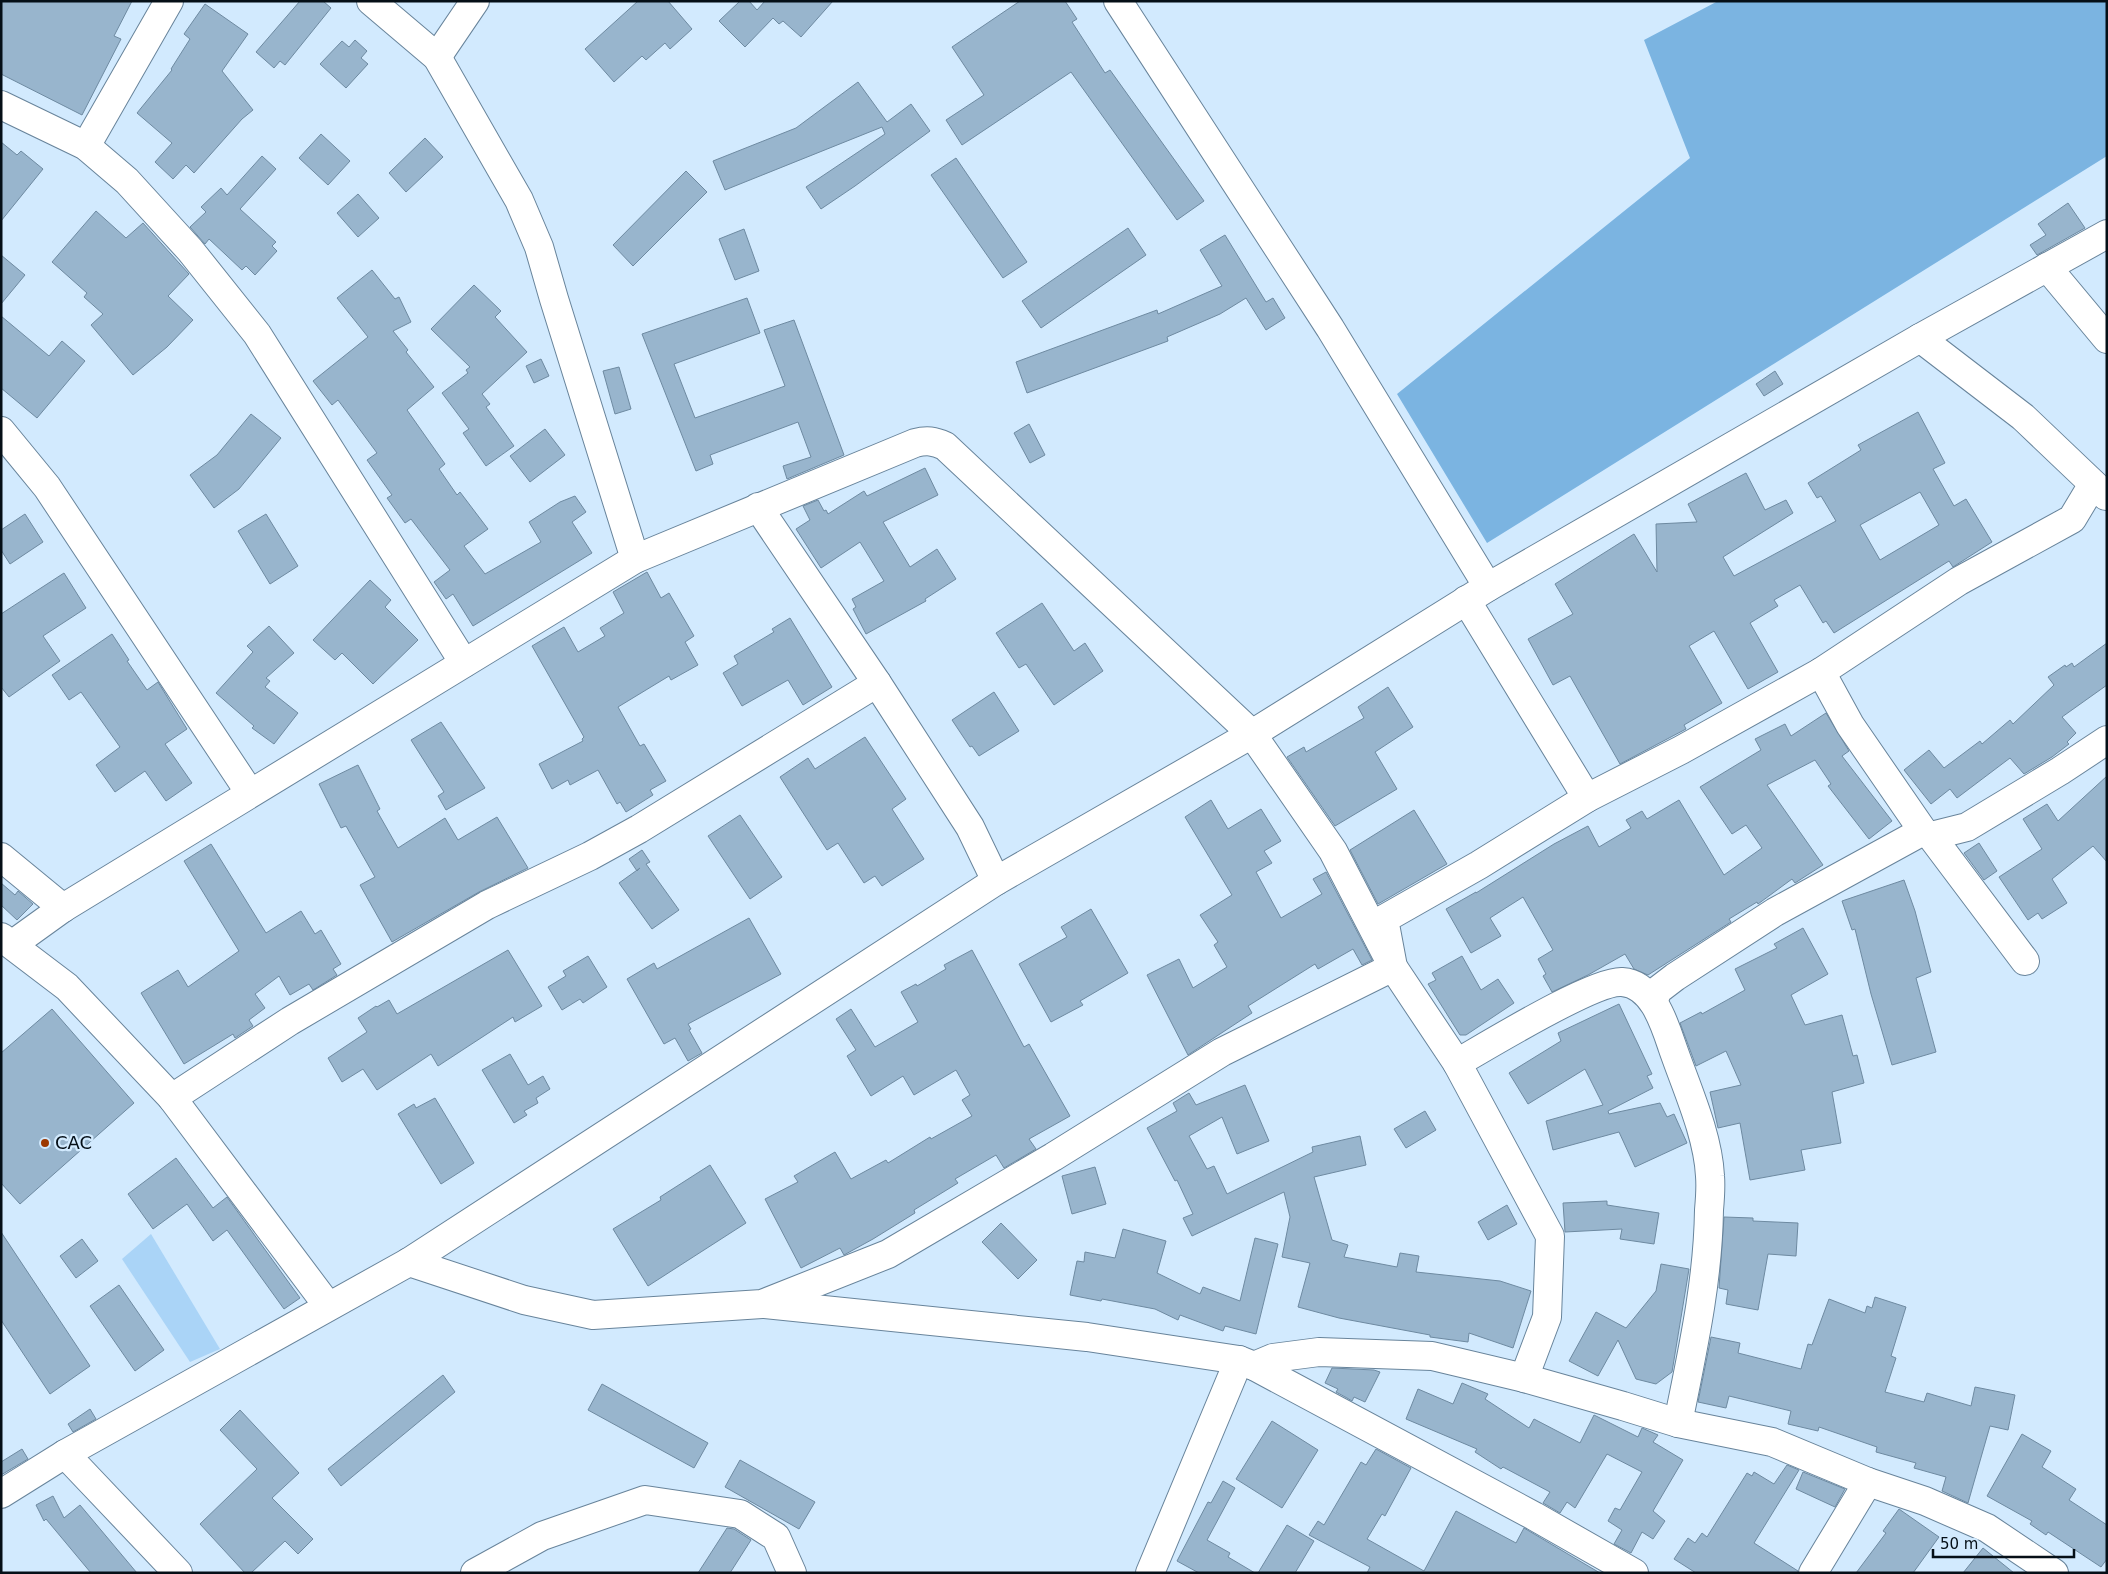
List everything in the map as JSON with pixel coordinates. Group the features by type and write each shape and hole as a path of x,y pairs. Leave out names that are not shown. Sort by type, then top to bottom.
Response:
{"street":[{"path":"86,146 169,1"},
{"path":"371,1 437,57 506,175 539,247 634,559"},
{"path":"437,57 475,1"},
{"path":"1118,1 1330,328 1587,798"},
{"path":"1,105 86,146 134,188 190,250 257,334 464,663"},
{"path":"1,1494 65,1454 409,1262 996,881 1252,734 1477,594 1920,338 2107,234"},
{"path":"2047,267 2107,339"},
{"path":"1393,966 1384,919 1479,865 1587,798 1681,750 1821,672 1959,581 2072,519 2100,490 2023,417 1920,338"},
{"path":"1,431 47,487 250,793"},
{"path":"328,1306 172,1098 67,987 7,941 634,559 915,443 931,441 945,446 1252,734 1333,851 1393,966 1457,1063 1550,1236 1547,1317 1524,1378"},
{"path":"758,507 970,827 996,881"},
{"path":"1821,672 1850,725 1927,834 2025,961"},
{"path":"172,1098 290,1021 487,905 590,856 623,838 876,683"},
{"path":"1653,1000 1658,990 1675,977 1775,912 1927,834 1968,827 2107,740"},
{"path":"1,856 62,908"},
{"path":"762,1304 888,1254 1053,1157 1222,1052 1393,966"},
{"path":"1457,1063 1558,1007 1612,982 1635,984 1653,1000 1667,1030 1705,1144 1710,1176 1709,1231 1704,1290 1678,1423"},
{"path":"409,1262 524,1300 593,1315 762,1304 1087,1337 1247,1363 1534,1516 1634,1573"},
{"path":"1247,1363 1318,1352 1432,1356 1524,1378 1678,1423 1772,1442 1868,1482 1925,1501 1987,1528 2054,1573"},
{"path":"1150,1573 1247,1363"},
{"path":"65,1454 178,1573"},
{"path":"1813,1573 1868,1482"},
{"path":"474,1573 542,1536 645,1500 740,1514 776,1537 792,1573"}],"shaded area":[{"path":"1718,1 2107,1 2107,156 1487,543 1397,394 1690,158 1644,40"},
{"path":"151,1234 220,1349 190,1362 122,1259"}],"building":[{"path":"1,1 132,1 114,36 121,39 82,115 1,74"},
{"path":"300,1 323,1 331,8 285,65 280,61 274,68 256,52"},
{"path":"638,1 668,1 692,29 670,49 665,43 646,60 642,56 614,82 585,49"},
{"path":"740,1 749,1 757,10 765,1 833,1 801,37 783,21 779,24 773,18 745,47 719,21"},
{"path":"1020,1 1065,1 1077,19 1072,22 1105,73 1110,70 1204,201 1177,220 1071,72 962,145 946,120 984,95 952,47"},
{"path":"205,4 248,34 222,71 253,110 242,119 194,173 186,165 173,179 155,162 172,143 137,113 172,70 190,39 184,34"},
{"path":"355,40 367,51 361,58 368,64 346,88 320,64 342,41 349,47"},
{"path":"858,82 887,122 911,104 930,131 821,209 806,187 885,134 882,127 725,190 713,161 796,128"},
{"path":"321,134 350,161 328,185 299,158"},
{"path":"425,138 443,157 406,192 389,173"},
{"path":"1,142 17,155 21,151 43,169 1,221"},
{"path":"262,156 276,169 240,209 276,242 272,246 277,251 255,275 246,266 242,270 209,239 205,244 190,227 206,212 201,207 221,188 227,195"},
{"path":"956,158 1027,262 1003,278 931,175"},
{"path":"686,171 707,192 633,266 613,245"},
{"path":"358,194 379,218 358,237 337,213"},
{"path":"2068,203 2085,228 2037,255 2030,245 2046,235 2038,224"},
{"path":"96,211 126,238 143,223 189,274 168,296 193,320 167,347 133,375 91,325 103,314 84,297 87,293 52,262"},
{"path":"1128,228 1146,255 1041,328 1022,301"},
{"path":"744,229 759,271 735,280 719,239"},
{"path":"1225,235 1266,302 1273,298 1285,318 1266,330 1246,298 1220,314 1167,337 1168,341 1027,393 1016,362 1157,310 1158,314 1222,286 1200,250"},
{"path":"1,255 25,275 1,304"},
{"path":"372,270 395,299 399,297 411,322 393,331 408,350 406,352 434,387 407,410 445,464 439,469 457,495 460,492 488,529 464,546 485,574 541,542 529,522 560,502 575,496 586,512 572,522 592,553 473,626 453,594 446,599 434,582 450,570 411,519 405,523 387,498 392,495 367,460 377,453 338,400 332,405 313,381 368,337 337,298"},
{"path":"474,285 501,311 495,317 527,352 482,394 490,404 486,407 514,446 486,466 463,433 469,429 442,393 468,373 466,370 470,367 431,329"},
{"path":"747,298 760,333 674,364 695,418 785,386 764,330 794,320 844,455 787,479 783,466 811,457 798,422 710,455 713,464 696,471 642,334"},
{"path":"1,316 49,356 62,341 85,361 37,418 1,388"},
{"path":"541,359 549,376 534,383 526,366"},
{"path":"619,367 631,409 615,414 603,371"},
{"path":"1775,371 1783,384 1764,396 1756,384"},
{"path":"1918,412 1945,463 1933,469 1954,506 1966,499 1992,542 1953,567 1949,561 1834,633 1826,621 1823,623 1800,585 1774,600 1778,606 1750,623 1778,672 1748,689 1714,631 1689,646 1722,703 1684,725 1686,729 1620,764 1570,676 1553,685 1528,639 1573,614 1555,584 1634,534 1657,572 1656,524 1697,522 1688,504 1746,473 1765,510 1786,500 1793,513 1723,557 1734,576 1836,521 1821,496 1817,498 1808,483 1861,450 1858,445","holes":["1920,492 1939,525 1880,560 1860,525"]},
{"path":"251,414 281,438 239,489 214,508 190,475 217,455"},
{"path":"1029,424 1045,455 1030,463 1014,433"},
{"path":"545,429 565,455 530,482 510,456"},
{"path":"925,468 938,495 883,522 910,567 937,549 956,579 925,599 926,601 866,634 853,609 856,607 852,599 884,581 860,542 821,568 796,529 810,520 803,506 818,500 824,511 826,510 828,514 864,491 867,496"},
{"path":"25,514 43,542 10,564 1,550 1,530"},
{"path":"266,514 298,566 270,584 238,531"},
{"path":"647,572 661,598 669,593 694,636 685,642 698,665 671,680 669,676 618,707 640,746 644,744 666,781 650,790 653,795 626,812 620,802 617,804 598,770 570,785 568,780 552,789 539,764 583,741 584,737 532,646 564,627 578,652 605,636 600,628 624,613 613,592"},
{"path":"64,573 86,608 43,636 60,661 9,697 1,687 1,614"},
{"path":"370,580 391,600 385,607 418,640 373,684 342,653 335,660 313,640"},
{"path":"1042,603 1074,651 1085,643 1103,671 1054,705 1026,664 1019,668 996,633"},
{"path":"790,618 832,687 803,705 788,680 742,706 723,673 738,664 734,656 774,632 772,629"},
{"path":"269,626 294,653 266,678 270,681 265,687 298,713 274,744 252,728 254,726 216,693 253,652 247,646"},
{"path":"112,634 129,660 127,661 147,690 158,682 187,729 165,744 192,783 166,801 145,771 115,792 96,765 120,747 81,692 69,700 52,675"},
{"path":"2107,643 2107,685 2062,717 2076,733 2067,742 2069,744 2052,757 2024,774 2010,758 1957,798 1950,789 1931,804 1904,770 1929,750 1944,768 1980,741 1982,744 2010,720 2013,724 2054,685 2048,677 2065,665 2066,667 2072,663 2074,667"},
{"path":"1388,687 1413,727 1375,752 1397,789 1335,826 1287,757 1304,747 1306,752 1364,718 1358,707"},
{"path":"994,692 1019,731 979,756 972,746 970,747 952,720"},
{"path":"1826,713 1849,751 1842,756 1892,821 1869,839 1828,786 1831,784 1815,760 1767,785 1823,865 1795,883 1792,879 1758,904 1757,902 1729,919 1731,922 1648,975 1634,969 1625,954 1588,975 1552,992 1543,976 1546,974 1538,959 1553,950 1523,897 1490,918 1501,936 1471,953 1446,909 1476,893 1554,844 1588,826 1599,847 1631,828 1626,820 1642,811 1647,819 1679,800 1724,875 1762,848 1746,825 1732,834 1700,787 1761,750 1755,739 1785,724 1791,736"},
{"path":"441,722 485,788 446,810 438,796 444,792 411,740"},
{"path":"865,737 906,799 892,809 924,859 882,886 875,876 864,883 838,843 827,850 780,777 808,758 815,769"},
{"path":"358,765 380,809 377,811 398,848 445,818 458,840 497,817 528,868 479,892 392,942 360,885 375,877 346,826 341,828 319,784"},
{"path":"2107,776 2107,862 2093,846 2052,879 2067,903 2042,919 2038,913 2028,920 1999,877 2042,849 2023,819 2047,804 2058,821"},
{"path":"1211,800 1228,829 1261,809 1281,841 1264,851 1272,863 1256,872 1281,918 1322,894 1313,879 1326,872 1372,960 1362,965 1353,949 1318,969 1315,964 1248,1006 1252,1013 1188,1055 1147,975 1179,959 1193,988 1227,967 1214,945 1218,942 1200,915 1232,895 1185,817"},
{"path":"1414,810 1447,864 1378,904 1350,850"},
{"path":"740,815 782,877 750,899 708,836"},
{"path":"1979,843 1997,871 1984,880 1964,853"},
{"path":"211,844 266,933 301,911 315,934 321,930 341,964 333,969 337,975 313,990 309,984 290,995 279,976 255,994 265,1008 249,1020 253,1026 235,1038 233,1034 184,1064 141,993 178,970 188,987 239,951 184,861"},
{"path":"642,850 650,862 646,864 679,910 652,929 619,883 637,870 629,859"},
{"path":"1904,880 1915,911 1931,972 1916,978 1936,1052 1892,1065 1871,994 1855,929 1852,930 1842,901"},
{"path":"1,883 15,895 18,891 33,904 17,920 1,905"},
{"path":"1091,909 1128,973 1080,1001 1083,1005 1051,1022 1019,964 1067,937 1061,927"},
{"path":"749,918 781,974 688,1024 691,1029 689,1030 702,1053 688,1061 675,1038 664,1044 627,979 654,963 657,969"},
{"path":"1803,928 1828,974 1791,995 1805,1025 1842,1015 1853,1056 1857,1055 1864,1083 1832,1092 1841,1143 1801,1150 1805,1170 1750,1180 1740,1123 1718,1128 1710,1092 1741,1085 1726,1051 1696,1066 1680,1023 1701,1012 1702,1014 1745,990 1735,969 1777,948 1774,944"},
{"path":"508,950 542,1006 515,1022 513,1017 438,1066 431,1054 377,1090 363,1069 342,1082 328,1058 367,1032 358,1018 389,1000 397,1014"},
{"path":"972,950 1024,1047 1029,1044 1070,1116 1029,1139 1036,1149 1004,1168 996,1155 955,1179 958,1183 914,1210 915,1213 873,1239 844,1255 840,1248 801,1268 765,1199 798,1182 794,1176 835,1152 851,1179 886,1160 888,1163 930,1137 931,1139 972,1116 962,1100 970,1095 956,1070 914,1095 903,1076 871,1096 847,1056 856,1050 836,1019 851,1009 875,1047 918,1022 901,992 916,984 917,986 946,969 944,965"},
{"path":"588,956 607,987 583,1003 580,999 562,1010 548,987 566,976 563,971"},
{"path":"1462,956 1481,990 1498,979 1514,1003 1466,1035 1460,1035 1428,984 1436,980 1432,973"},
{"path":"1619,1004 1652,1074 1647,1076 1653,1088 1608,1111 1609,1114 1660,1103 1667,1117 1674,1114 1687,1143 1635,1167 1619,1132 1553,1150 1546,1121 1603,1105 1585,1069 1528,1104 1509,1073 1561,1041 1558,1033"},
{"name":"CAC","path":"52,1009 134,1103 20,1204 1,1183 1,1053"},
{"path":"510,1054 528,1085 543,1076 550,1089 536,1098 538,1103 524,1111 527,1115 514,1123 482,1070"},
{"path":"1245,1085 1269,1141 1237,1154 1222,1117 1189,1136 1207,1169 1214,1166 1227,1194 1313,1152 1312,1147 1360,1136 1366,1165 1314,1177 1332,1240 1348,1245 1344,1257 1397,1267 1400,1253 1419,1256 1416,1272 1500,1281 1531,1291 1513,1348 1469,1333 1468,1342 1430,1337 1430,1335 1339,1318 1298,1307 1310,1263 1282,1257 1290,1217 1284,1192 1192,1236 1183,1218 1193,1214 1177,1180 1175,1181 1147,1128 1177,1111 1173,1103 1189,1093 1196,1105"},
{"path":"435,1098 474,1163 441,1184 398,1114 414,1104 416,1108"},
{"path":"1425,1111 1436,1130 1406,1148 1394,1129"},
{"path":"176,1158 213,1208 227,1197 300,1298 284,1309 227,1230 213,1241 187,1204 153,1229 128,1194"},
{"path":"710,1165 746,1223 648,1286 613,1229 661,1200 660,1197"},
{"path":"1095,1167 1106,1204 1072,1214 1062,1176"},
{"path":"1607,1201 1607,1205 1659,1213 1654,1244 1620,1239 1622,1229 1565,1232 1563,1203"},
{"path":"1507,1205 1517,1224 1488,1240 1478,1222"},
{"path":"1724,1217 1753,1218 1753,1221 1798,1223 1796,1256 1768,1254 1758,1310 1726,1304 1728,1290 1719,1288"},
{"path":"1001,1223 1037,1260 1018,1279 982,1242"},
{"path":"1123,1229 1166,1241 1157,1273 1200,1294 1203,1287 1240,1301 1255,1238 1278,1244 1256,1334 1225,1326 1223,1331 1180,1315 1178,1320 1155,1309 1070,1295 1077,1261 1084,1262 1085,1252 1115,1258"},
{"path":"1,1232 90,1366 50,1394 1,1320"},
{"path":"82,1239 98,1261 76,1278 60,1256"},
{"path":"1661,1264 1689,1269 1672,1372 1656,1384 1636,1379 1618,1340 1598,1376 1569,1361 1596,1312 1626,1328 1656,1291"},
{"path":"119,1285 164,1350 135,1371 90,1306"},
{"path":"1875,1297 1906,1307 1891,1356 1896,1358 1885,1392 1924,1402 1927,1393 1971,1406 1975,1387 2015,1395 2008,1430 1990,1426 1968,1503 1942,1491 1946,1477 1914,1468 1916,1463 1876,1452 1877,1447 1819,1427 1818,1431 1788,1424 1791,1411 1729,1396 1726,1408 1698,1402 1711,1337 1740,1343 1738,1353 1801,1369 1808,1344 1812,1345 1829,1299 1865,1313 1867,1306 1872,1308"},
{"path":"1332,1368 1380,1372 1365,1402 1354,1397 1352,1401 1336,1392 1338,1389 1325,1383"},
{"path":"443,1375 455,1392 341,1486 328,1469"},
{"path":"1462,1383 1488,1394 1485,1399 1529,1428 1534,1419 1580,1443 1594,1415 1638,1437 1642,1428 1658,1435 1653,1442 1683,1460 1653,1511 1665,1521 1653,1539 1642,1532 1631,1553 1614,1544 1622,1530 1608,1521 1615,1508 1620,1510 1642,1472 1607,1454 1575,1508 1567,1502 1560,1513 1543,1503 1550,1492 1503,1467 1501,1469 1475,1452 1477,1449 1406,1419 1418,1389 1453,1404"},
{"path":"602,1384 708,1443 694,1468 588,1410"},
{"path":"90,1409 96,1419 73,1432 68,1424"},
{"path":"240,1410 299,1473 272,1498 313,1539 298,1554 285,1541 251,1573 245,1573 200,1524 257,1469 220,1430"},
{"path":"1272,1421 1318,1450 1282,1508 1236,1479"},
{"path":"2022,1434 2051,1451 2042,1467 2076,1489 2069,1500 2107,1525 2107,1559 2101,1567 2048,1532 2046,1535 2030,1524 2032,1521 1987,1496"},
{"path":"22,1449 28,1459 1,1475 1,1462"},
{"path":"1376,1449 1411,1468 1385,1516 1382,1514 1367,1539 1424,1571 1456,1511 1516,1543 1524,1528 1600,1573 1367,1573 1370,1567 1309,1535 1318,1521 1324,1525 1361,1462 1366,1465"},
{"path":"740,1460 815,1502 799,1529 725,1487"},
{"path":"1787,1465 1799,1470 1754,1543 1798,1571 1797,1573 1696,1573 1674,1559 1688,1538 1695,1543 1702,1533 1707,1537 1747,1473 1752,1476 1754,1472 1774,1484"},
{"path":"1803,1472 1845,1489 1835,1507 1796,1489"},
{"path":"1223,1481 1235,1488 1207,1540 1230,1553 1228,1557 1255,1573 1199,1573 1177,1561 1208,1502 1211,1503"},
{"path":"53,1496 64,1518 80,1505 137,1573 91,1573 46,1519 44,1521 36,1505"},
{"path":"1899,1509 1939,1537 1913,1573 1856,1573 1886,1533 1883,1531"},
{"path":"1287,1525 1314,1541 1295,1573 1258,1573"},
{"path":"727,1528 734,1529 751,1540 730,1573 698,1573"},
{"path":"1983,1548 2014,1573 1963,1573"}],"place":[{"name":"CAC","path":"45,1143"}]}
